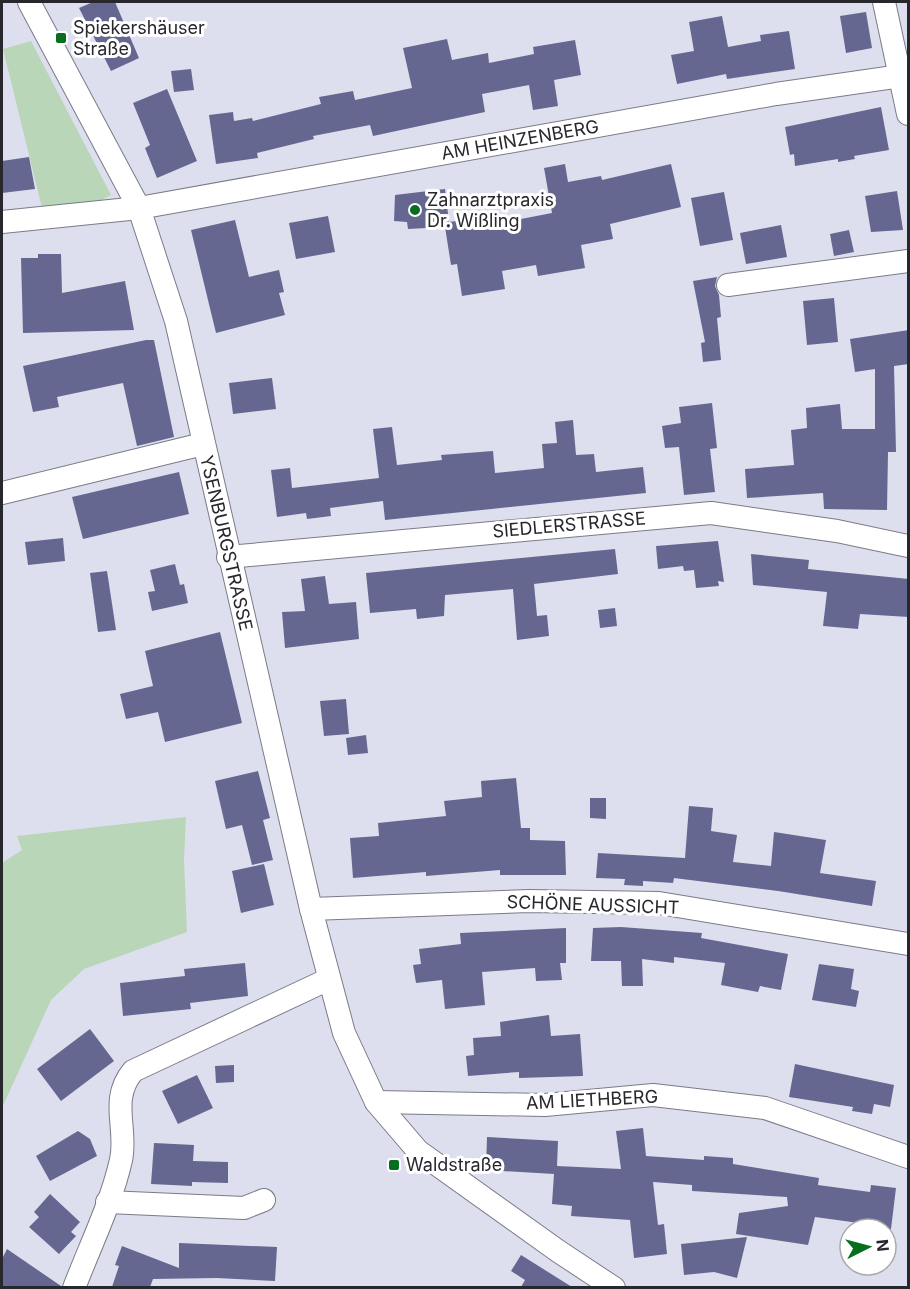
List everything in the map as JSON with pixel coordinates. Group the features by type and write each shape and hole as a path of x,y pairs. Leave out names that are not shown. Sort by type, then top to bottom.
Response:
{"street":[{"name":"YSENBURGSTRASSE","path":"29,2 139,208 176,321 228,558 311,909 344,1033 376,1102 418,1150 549,1245 614,1287"},
{"path":"884,2 909,114"},
{"name":"AM HEINZENBERG","path":"2,222 139,208 776,94 901,76"},
{"path":"728,285 909,261"},
{"path":"2,493 203,444"},
{"name":"SIEDLERSTRASSE","path":"228,558 711,513 837,531 909,546"},
{"name":"SCHÖNE AUSSICHT","path":"311,909 529,901 659,903 909,944"},
{"path":"74,1287 121,1159 122,1084 132,1071 329,979"},
{"name":"AM LIETHBERG","path":"376,1102 545,1105 653,1095 765,1108 909,1157"},
{"path":"107,1202 244,1208 264,1200"}],"green space":[{"path":"31,41 111,195 94,204 43,212 3,49"},
{"path":"186,817 184,860 187,932 84,969 51,1000 2,1108 2,863 22,850 17,836"}],"building":[{"path":"93,2 115,2 139,58 111,71 79,8"},
{"path":"866,12 872,48 846,53 840,16"},
{"path":"722,16 728,47 761,41 760,35 789,31 795,69 727,79 726,74 677,84 671,55 694,51 689,22"},
{"path":"447,39 452,60 488,53 489,63 534,54 533,47 575,40 581,75 554,80 558,106 533,110 529,85 482,94 485,112 373,136 370,125 313,136 314,139 257,153 258,158 216,164 209,115 233,112 234,121 252,118 253,121 321,104 319,97 353,91 355,100 412,88 403,48"},
{"path":"191,69 194,90 174,92 171,71"},
{"path":"167,89 197,161 157,178 145,148 150,145 133,103"},
{"path":"881,107 889,150 854,156 855,159 838,162 838,159 795,166 794,154 790,155 785,127"},
{"path":"29,157 35,189 2,193 2,161"},
{"path":"565,164 568,182 601,176 602,180 671,164 681,207 610,224 613,239 581,245 585,268 538,276 536,265 502,271 505,289 462,296 457,264 451,265 445,227 408,229 407,222 394,221 395,195 445,189 449,222 479,218 480,227 552,213 544,168"},
{"path":"897,191 903,230 871,232 865,196"},
{"path":"724,192 733,240 700,246 691,198"},
{"path":"328,216 335,252 296,259 289,223"},
{"path":"235,220 249,277 279,270 284,292 279,293 285,315 216,333 191,230"},
{"path":"781,225 787,257 746,264 740,233"},
{"path":"849,230 854,252 834,256 830,234"},
{"path":"38,254 61,254 62,293 125,281 134,330 23,333 21,258 38,258"},
{"path":"717,277 715,286 719,295 721,317 717,318 721,360 703,362 701,343 705,342 693,281"},
{"path":"834,298 838,342 807,345 803,301"},
{"path":"909,330 909,364 894,366 896,452 888,452 887,510 824,509 823,493 747,498 745,469 794,465 791,430 807,428 806,408 840,404 842,429 875,429 875,369 855,372 850,339"},
{"path":"154,340 174,437 137,446 123,383 57,397 59,407 33,412 23,366"},
{"path":"272,378 276,409 233,414 229,383"},
{"path":"712,403 717,448 710,449 715,492 684,495 679,447 665,448 662,426 681,423 679,407"},
{"path":"573,420 576,455 594,454 596,472 643,467 646,493 385,520 383,501 330,508 331,516 307,519 306,513 277,517 271,470 290,468 292,488 379,478 373,429 392,427 397,465 442,460 441,455 493,451 495,473 544,468 542,444 557,443 555,422"},
{"path":"179,472 189,514 83,539 72,497"},
{"path":"63,538 65,561 28,565 25,542"},
{"path":"718,541 724,582 718,581 719,586 696,588 694,570 684,571 683,566 658,569 656,546"},
{"path":"615,549 618,574 534,584 537,616 547,615 549,636 517,640 513,589 445,595 444,616 417,619 416,609 370,613 366,573"},
{"path":"751,554 809,560 808,569 909,579 909,617 860,614 858,629 823,626 827,592 753,585"},
{"path":"175,564 180,585 184,584 188,603 152,611 148,592 155,591 150,570"},
{"path":"107,571 116,630 98,632 90,573"},
{"path":"325,576 329,604 356,602 359,639 285,648 282,612 305,611 301,579"},
{"path":"615,608 617,626 600,628 598,610"},
{"path":"220,632 242,723 165,742 158,712 126,719 120,694 153,686 145,651"},
{"path":"346,699 349,734 324,736 320,701"},
{"path":"366,735 368,753 348,755 346,738"},
{"path":"258,771 270,818 263,820 273,860 252,865 242,825 226,829 215,781"},
{"path":"516,778 521,828 530,828 530,840 565,841 566,875 500,875 500,870 426,876 426,872 353,878 350,838 379,836 378,823 446,816 444,801 482,797 481,781"},
{"path":"590,798 606,798 606,819 590,818"},
{"path":"689,806 713,808 711,831 737,835 733,862 771,866 774,832 826,840 820,873 876,881 872,906 674,878 673,883 643,881 643,886 624,885 625,879 596,878 598,853 685,858"},
{"path":"264,864 274,905 241,913 232,871"},
{"path":"621,927 702,933 701,938 788,954 781,990 760,986 758,992 721,985 725,963 674,957 674,963 642,959 643,986 622,986 621,961 591,961 593,928"},
{"path":"566,928 566,963 560,963 562,980 536,981 535,968 482,972 485,1005 445,1009 442,980 416,983 413,965 421,964 419,949 461,944 460,933"},
{"path":"245,963 248,996 190,1003 191,1009 123,1016 120,983 185,976 184,969"},
{"path":"819,964 854,969 851,989 859,991 856,1007 812,1000"},
{"path":"549,1015 551,1036 580,1034 583,1076 519,1078 519,1072 468,1076 466,1056 474,1055 473,1038 501,1036 500,1022"},
{"path":"90,1029 114,1061 61,1101 37,1069"},
{"path":"795,1064 894,1085 890,1107 874,1104 872,1114 852,1111 853,1107 789,1097"},
{"path":"234,1065 234,1082 216,1083 215,1066"},
{"path":"197,1075 213,1108 178,1124 162,1091"},
{"path":"643,1128 646,1156 704,1160 704,1156 733,1158 733,1164 819,1178 818,1185 870,1192 871,1185 896,1188 892,1217 838,1217 838,1220 815,1217 808,1245 736,1234 739,1213 788,1206 787,1197 692,1191 692,1185 653,1182 658,1225 664,1224 667,1254 634,1258 630,1220 571,1216 572,1206 552,1204 554,1174 486,1170 487,1137 558,1141 557,1166 621,1169 616,1131"},
{"path":"78,1131 90,1139 97,1156 50,1181 36,1156"},
{"path":"154,1143 194,1145 193,1161 228,1162 228,1183 192,1182 192,1186 151,1184"},
{"path":"50,1194 80,1222 71,1232 76,1236 59,1254 29,1227 39,1217 34,1212"},
{"path":"747,1237 737,1278 714,1272 684,1275 681,1244"},
{"path":"179,1243 277,1247 275,1281 217,1278 153,1279 150,1287 112,1287 119,1266 115,1265 122,1246 179,1268"},
{"path":"7,1249 61,1287 2,1287 2,1259"},
{"path":"521,1255 572,1287 521,1287 525,1280 511,1271"}],"place":[{"name":"Spiekershäuser Straße","path":"61,38"},
{"name":"Zahnarztpraxis Dr. Wißling","path":"415,210"},
{"name":"Waldstraße","path":"394,1165"}]}
